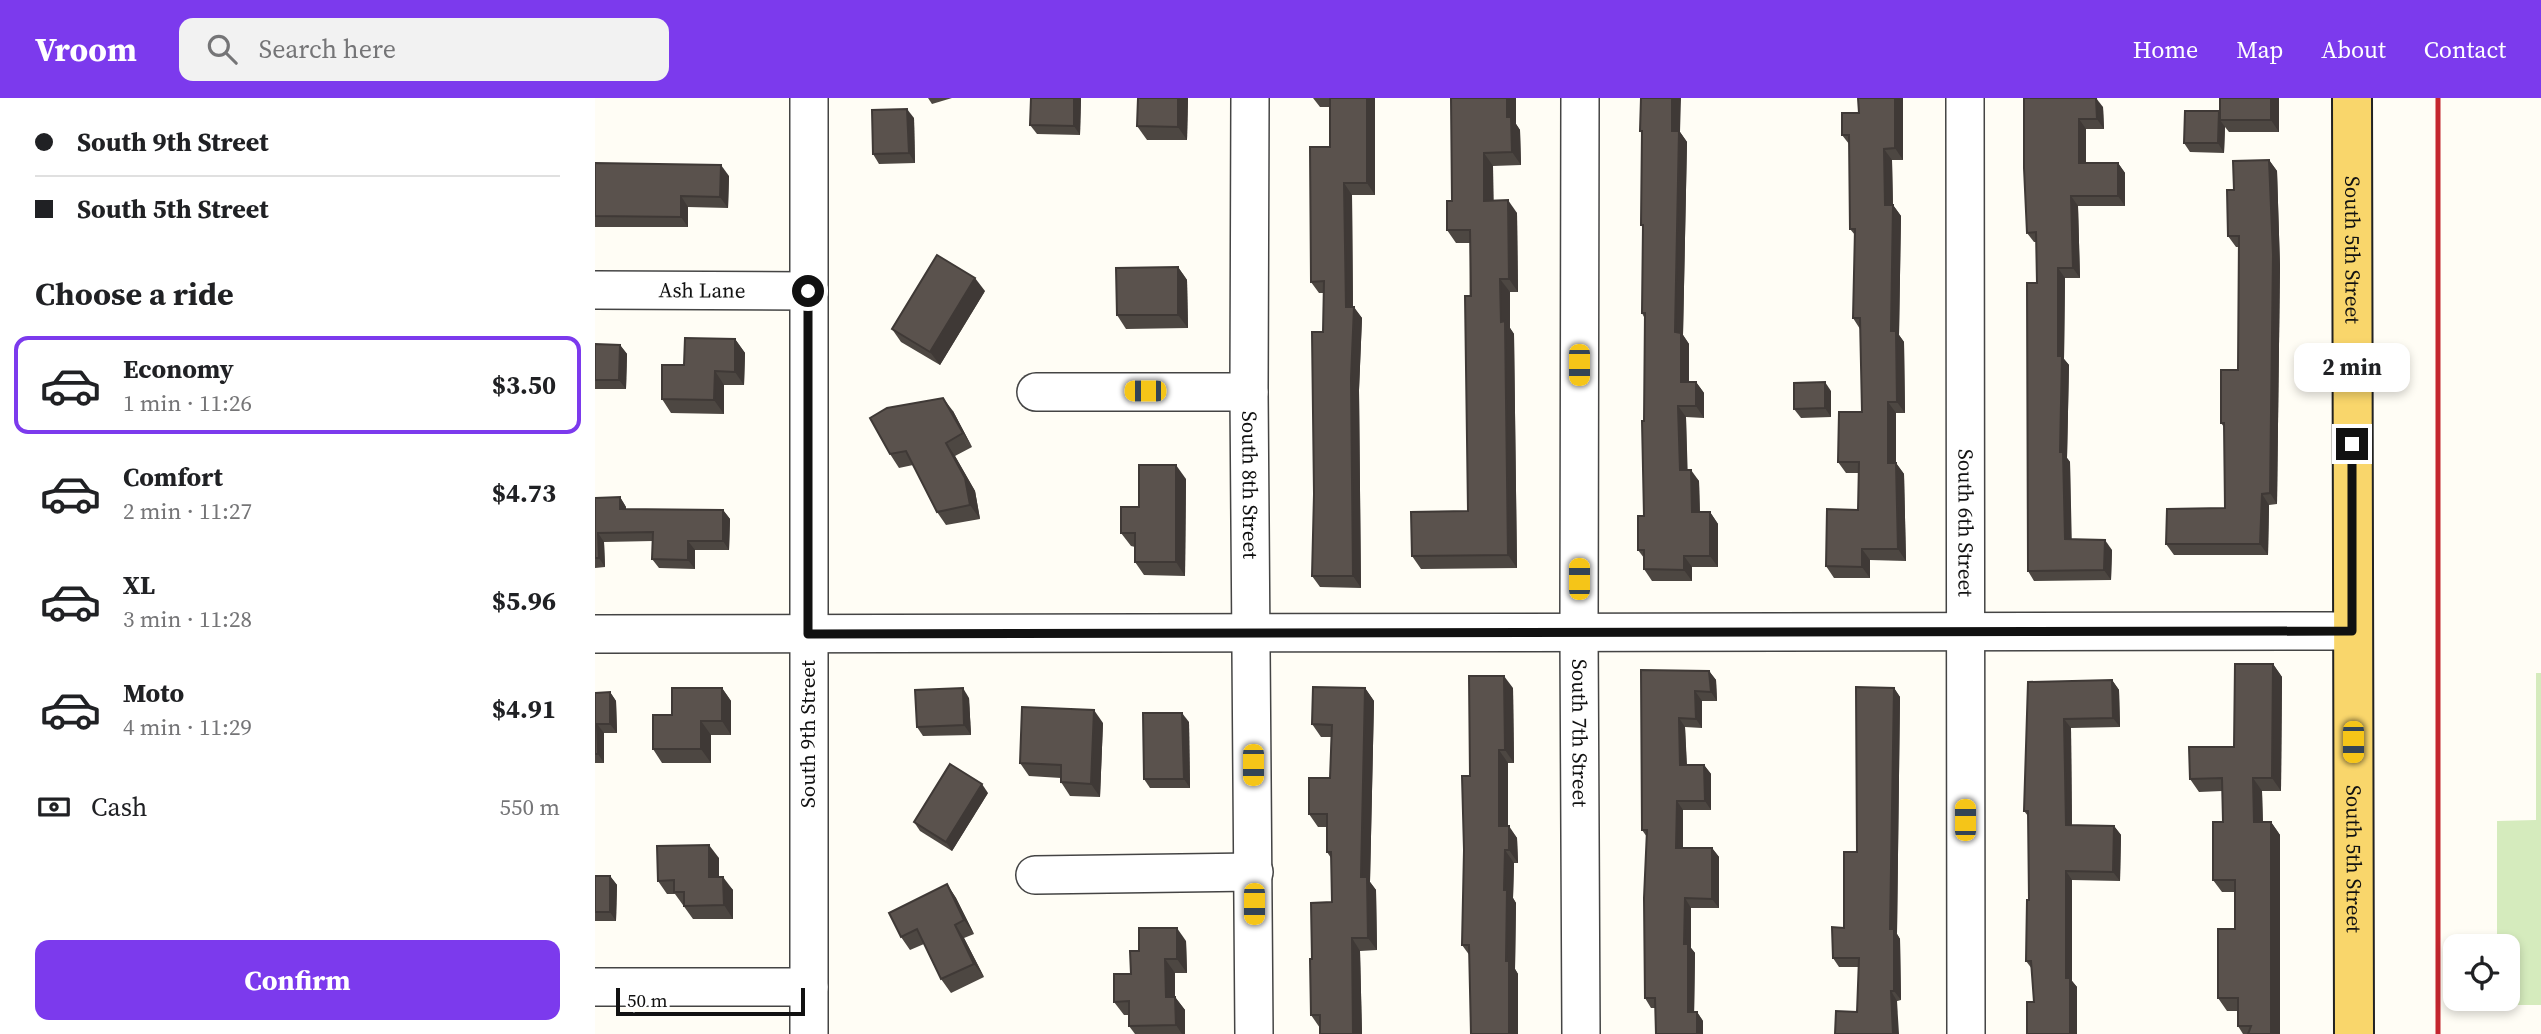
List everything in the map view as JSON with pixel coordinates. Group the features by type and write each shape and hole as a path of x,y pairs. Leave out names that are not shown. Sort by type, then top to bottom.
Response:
{"main road":[{"name":"South 5th Street","path":"2352,98 2354,1034"}],"street":[{"name":"South 9th Street","path":"809,98 809,1034"},
{"name":"South 8th Street","path":"1250,98 1249,391 1254,1034"},
{"name":"South 7th Street","path":"1580,98 1581,1034"},
{"name":"South 6th Street","path":"1965,98 1966,1034"},
{"name":"Ash Lane","path":"595,290 808,291"},
{"path":"1036,391 1249,391"},
{"path":"595,634 2352,631"},
{"path":"1035,875 1254,872"},
{"path":"595,987 809,987"}],"green space":[{"path":"2536,673 2541,673 2541,1005 2520,1005 2520,934 2497,934 2497,821 2536,820"}],"building":[{"path":"1031,98 1074,98 1074,126 1030,125"},
{"path":"1138,98 1178,98 1178,127 1137,126"},
{"path":"1330,98 1367,98 1367,183 1344,183 1346,307 1354,307 1351,379 1353,576 1312,576 1312,332 1323,332 1324,281 1311,282 1310,147 1330,147"},
{"path":"1451,98 1507,98 1507,117 1511,117 1512,152 1484,153 1484,201 1508,200 1509,279 1500,279 1501,322 1505,321 1508,555 1412,556 1411,512 1468,511 1465,296 1471,296 1470,230 1447,230 1447,201 1452,201"},
{"path":"1641,98 1672,98 1672,131 1679,131 1675,332 1681,333 1681,382 1696,382 1696,406 1678,406 1680,470 1691,470 1692,512 1710,512 1710,556 1684,556 1684,570 1644,569 1644,550 1638,550 1638,516 1644,516 1642,421 1645,313 1642,313"},
{"path":"1858,98 1895,98 1895,148 1884,149 1885,205 1893,205 1891,331 1896,331 1897,402 1888,402 1888,463 1896,463 1898,549 1862,549 1862,567 1826,566 1827,509 1858,510 1859,462 1838,462 1839,412 1862,412 1860,318 1853,318 1855,229 1850,229 1849,135 1842,135 1842,113 1859,113"},
{"path":"2024,98 2096,98 2097,119 2079,119 2079,163 2118,163 2118,196 2071,196 2073,268 2058,268 2058,356 2062,356 2060,452 2063,452 2065,539 2105,540 2104,570 2028,571 2027,283 2037,283 2036,232 2027,233"},
{"path":"2220,98 2271,98 2271,120 2220,120"},
{"path":"907,109 909,153 873,154 872,110"},
{"path":"2185,111 2219,111 2218,143 2184,143"},
{"path":"2269,160 2273,255 2270,493 2262,494 2260,544 2166,544 2167,509 2225,508 2221,370 2238,370 2239,236 2228,236 2227,190 2234,190 2233,161"},
{"path":"595,163 721,165 720,197 681,196 681,217 595,216"},
{"path":"937,255 975,278 930,352 892,329"},
{"path":"1178,267 1178,315 1117,315 1116,268"},
{"path":"685,338 735,339 735,372 715,371 714,400 662,399 662,365 684,365"},
{"path":"595,344 620,345 619,380 595,380"},
{"path":"1825,382 1825,408 1794,409 1794,383"},
{"path":"943,398 963,433 946,443 965,478 970,505 937,512 906,451 890,454 870,418 887,408"},
{"path":"1139,465 1176,465 1176,562 1135,562 1135,533 1121,533 1121,507 1139,507"},
{"path":"620,497 620,509 723,510 723,541 688,541 688,560 652,559 653,532 598,533 599,558 595,558 595,498"},
{"path":"2235,664 2273,664 2272,778 2253,778 2254,822 2271,822 2271,1034 2248,1034 2251,1026 2238,1026 2238,998 2218,998 2218,929 2235,929 2235,880 2213,880 2213,822 2223,822 2222,778 2190,779 2189,747 2234,747"},
{"path":"1641,670 1709,671 1711,692 1695,691 1696,719 1679,718 1680,765 1704,765 1705,801 1677,801 1676,848 1712,848 1712,899 1685,898 1684,944 1688,944 1688,1012 1697,1012 1697,1034 1656,1034 1655,998 1645,998 1644,898 1647,830 1642,830"},
{"path":"1469,676 1504,676 1505,750 1499,750 1499,826 1509,826 1509,850 1505,850 1504,890 1507,890 1509,1034 1471,1034 1469,945 1462,945 1462,776 1470,776"},
{"path":"2112,680 2113,718 2064,719 2066,825 2114,826 2113,872 2066,871 2066,978 2070,978 2070,1034 2027,1034 2027,1002 2034,1002 2031,961 2026,961 2029,900 2028,811 2024,811 2028,682"},
{"path":"1313,687 1365,688 1361,877 1367,877 1368,938 1352,938 1353,1034 1320,1034 1320,1015 1311,1015 1311,903 1332,902 1331,852 1327,852 1327,814 1309,814 1309,778 1330,778 1332,725 1312,724"},
{"path":"1856,687 1894,688 1890,929 1894,929 1894,991 1891,991 1893,1034 1835,1034 1836,1011 1857,1012 1859,958 1833,958 1832,927 1844,928 1844,852 1857,852"},
{"path":"672,688 722,688 722,721 701,721 701,749 653,749 653,715 672,715"},
{"path":"963,688 964,725 917,727 915,690"},
{"path":"610,692 610,724 597,724 598,754 595,754 595,693"},
{"path":"1022,707 1094,710 1091,784 1061,782 1061,765 1020,763"},
{"path":"1143,713 1182,713 1184,779 1144,779"},
{"path":"950,764 982,784 946,842 914,822"},
{"path":"709,845 709,877 723,877 724,905 684,906 684,892 674,892 674,880 658,881 657,846"},
{"path":"595,876 610,876 610,912 595,912"},
{"path":"947,884 964,920 955,925 974,964 941,979 917,929 901,937 889,913"},
{"path":"1139,928 1177,928 1177,959 1165,959 1166,997 1175,997 1176,1025 1129,1026 1129,1001 1114,1002 1114,974 1131,974 1130,951 1139,951"}],"railway":[{"path":"2438,98 2438,1034"}],"route":[{"path":"808,291 808,634 2352,631 2352,444"}]}
